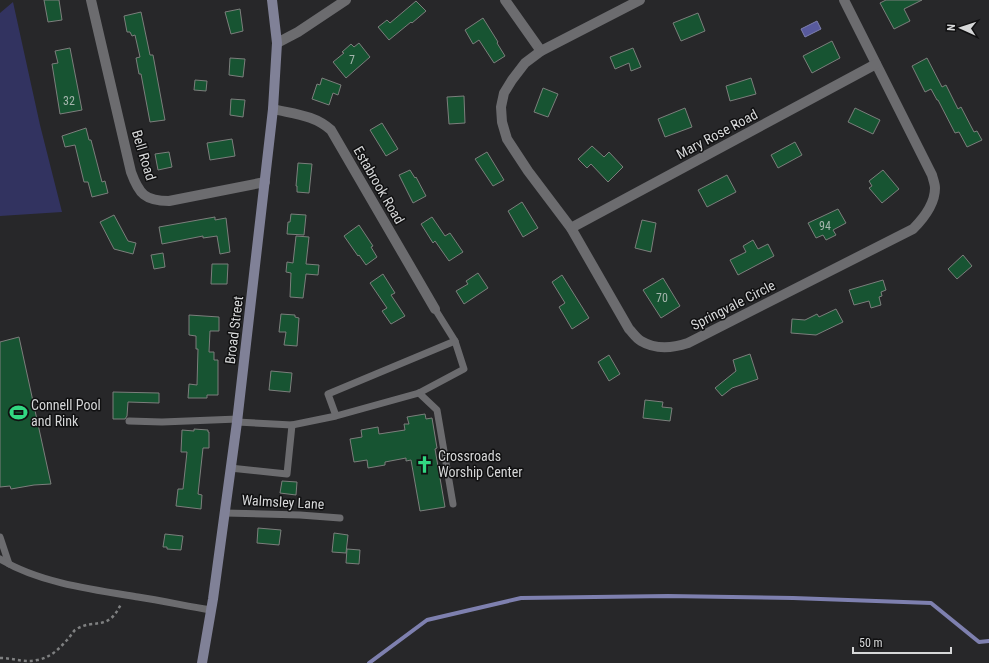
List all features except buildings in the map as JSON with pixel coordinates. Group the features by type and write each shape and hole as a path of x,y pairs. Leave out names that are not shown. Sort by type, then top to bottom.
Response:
{"main road":[{"name":"Broad Street","path":"202,663 238,420 273,109 277,43 272,0"}],"street":[{"name":"Bell Road","path":"91,0 131,172 136,187 147,197 157,201 169,201 265,182"},
{"path":"277,43 298,32 346,0"},
{"path":"505,0 541,51"},
{"name":"Springvale Circle","path":"640,0 541,51 525,63 504,93 501,107 502,122 507,139 528,171 571,228 629,329 640,340 663,348 675,348 688,343 913,229 923,219 931,204 935,188 932,175 844,0"},
{"name":"Mary Rose Road","path":"571,228 876,64"},
{"name":"Estabrook Road","path":"273,109 323,122 331,130 435,309"}],"lane":[{"path":"129,421 162,422 238,420 292,425 336,416 419,394 464,369 455,341 435,309"},
{"path":"336,416 328,394 455,341"},
{"path":"419,394 438,410 453,504"},
{"path":"230,468 287,474 292,425"},
{"name":"Walmsley Lane","path":"225,513 300,515 340,518"},
{"path":"0,537 9,564"},
{"path":"0,559 34,575 69,584 211,610"}],"path":[{"path":"0,658 26,661 38,660 56,652 75,631 86,625 109,621 115,615 124,595"}],"shaded area":[{"path":"13,2 40,125 62,212 0,216 0,13"},
{"path":"817,21 821,29 805,37 801,29"}],"waterway":[{"path":"369,663 427,620 521,598 668,596 793,598 931,603 979,642 989,641"}],"place":[{"name":"Connell Pool and Rink","path":"18,413"},
{"name":"Crossroads Worship Center","path":"425,464"}]}
